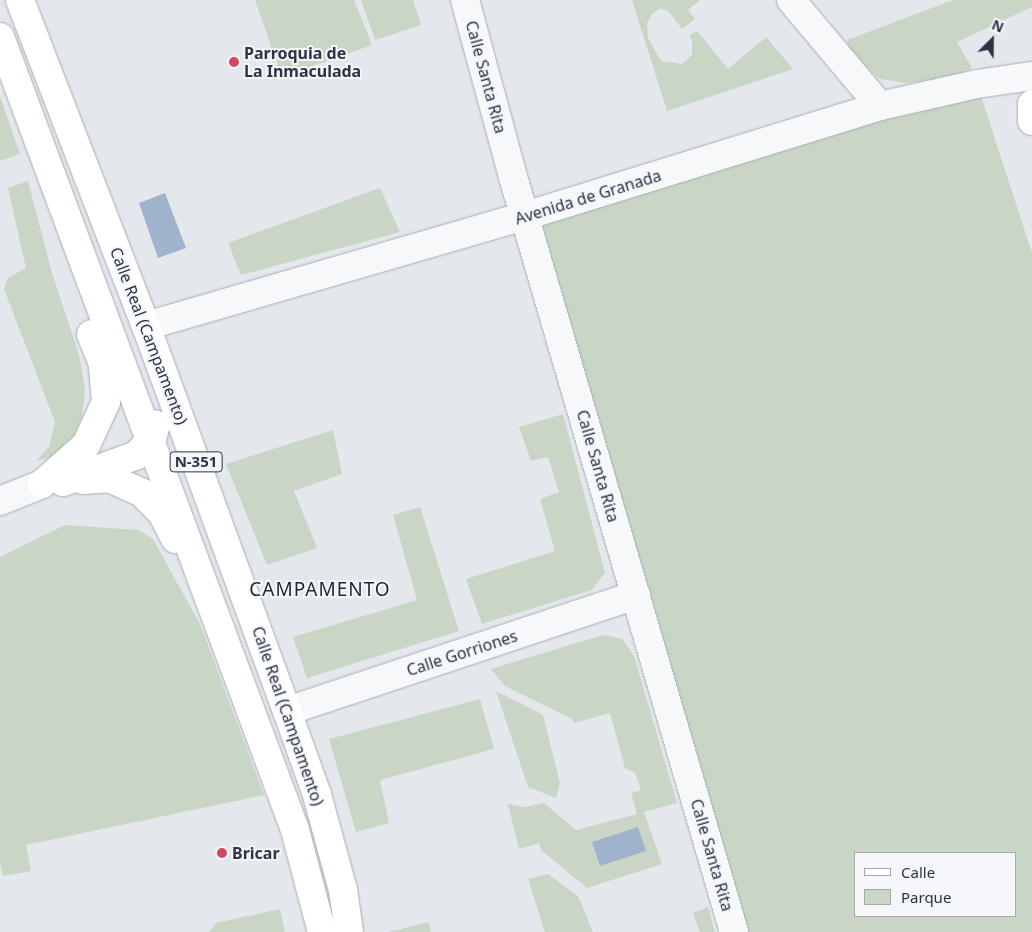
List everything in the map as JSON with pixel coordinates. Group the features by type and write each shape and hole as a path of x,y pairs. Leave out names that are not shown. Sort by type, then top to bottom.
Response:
{"main road":[{"path":"12,0 13,22 58,150 157,408 158,419 152,438"},
{"name":"Calle Real (Campamento)","path":"20,0 146,326 317,795 343,890 350,932"},
{"name":"Calle Real (Campamento)","path":"0,37 70,228 152,438 295,830 322,932"},
{"path":"1032,104 1032,121"},
{"path":"55,478 78,454 93,434 106,402 107,383 72,269 70,228"},
{"path":"55,478 129,440 152,438 164,440 172,450 261,687 287,711"},
{"path":"55,478 109,478 142,494 162,513 216,615"}],"street":[{"name":"Calle Santa Rita","path":"465,0 525,216 734,932"},
{"path":"791,0 880,106"},
{"name":"Avenida de Granada","path":"146,326 525,216 880,106 977,84 1032,76"},
{"path":"0,501 55,478"},
{"name":"Calle Gorriones","path":"287,711 636,595"}],"green space":[{"path":"255,0 354,0 372,45 282,77"},
{"path":"361,0 413,0 421,25 375,40"},
{"path":"632,0 700,0 688,10 695,19 682,29 668,11 661,8 652,14 647,23 648,38 661,61 682,64 692,55 692,40 689,35 697,31 728,69 766,37 793,69 667,111"},
{"path":"953,0 1032,0 1032,7 957,42 972,68 948,78 906,83 880,79 849,52 847,40"},
{"path":"977,84 1032,253 1032,932 734,932 525,216"},
{"path":"0,96 20,154 0,161"},
{"path":"28,181 52,273 79,355 85,389 82,417 73,440 51,457 36,461 49,447 55,422 4,289 8,278 26,268 8,188"},
{"path":"380,188 400,232 241,275 228,243"},
{"path":"563,414 605,573 592,590 482,624 466,579 555,551 540,499 559,492 548,457 531,461 519,427"},
{"path":"333,430 342,474 294,491 317,548 267,565 226,464"},
{"path":"420,507 459,631 307,678 293,637 417,600 393,515"},
{"path":"65,525 139,530 153,539 201,626 264,795 26,845 31,871 3,876 0,863 0,557"},
{"path":"603,635 622,639 634,656 677,803 644,812 662,864 587,888 541,850 539,843 519,849 508,804 525,807 544,803 576,830 637,814 631,793 641,790 635,773 625,768 610,713 574,723 572,719 505,686 491,669"},
{"path":"496,691 543,715 560,783 556,798 528,787"},
{"path":"480,699 494,749 380,780 389,823 356,832 329,739"},
{"path":"548,874 578,896 593,932 545,932 528,879"},
{"path":"708,907 715,932 700,932 693,913"},
{"path":"280,909 285,932 209,932 216,923"},
{"path":"429,922 431,932 388,932"}],"water":[{"path":"165,193 186,248 158,258 139,203"},
{"path":"638,827 646,851 600,866 592,842"}],"place":[{"name":"Parroquia de La Inmaculada","path":"234,62"},
{"name":"Bricar","path":"222,853"}],"district":[{"name":"CAMPAMENTO","path":"320,590"}]}
